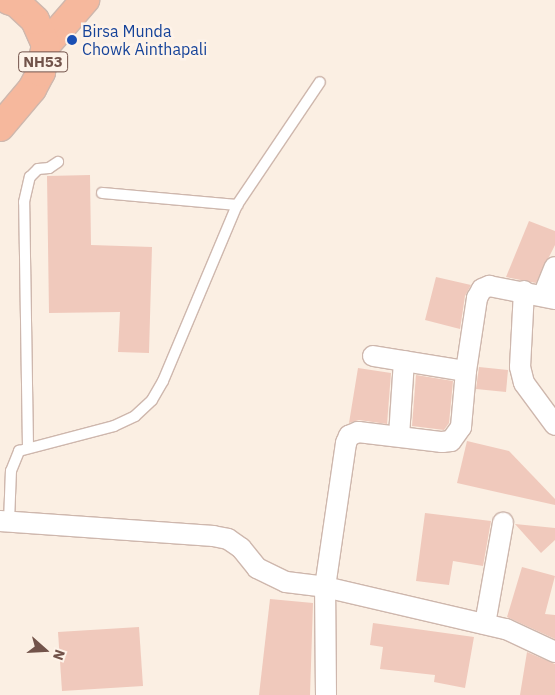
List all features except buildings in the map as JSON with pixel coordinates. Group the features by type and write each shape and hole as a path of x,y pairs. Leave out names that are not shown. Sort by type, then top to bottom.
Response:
{"highway":[{"name":"NH53","path":"0,127 32,89 41,72 46,45 85,0"},
{"name":"NH53","path":"15,1 35,20 46,45"}],"street":[{"path":"326,695 325,587 349,436 358,432 442,442 457,436 461,427 466,371 477,298 482,288 488,286 524,291 549,298 555,267"},
{"path":"524,291 520,367 524,383 555,425"},
{"path":"373,356 466,371"},
{"path":"399,436 404,361"},
{"path":"4,521 213,536 228,539 241,548 257,568 286,582 325,587 506,629 555,652"},
{"path":"485,624 503,523"}],"lane":[{"path":"4,521 14,458 28,447 114,426 135,416 152,400 163,381 237,204 320,82"},
{"path":"28,447 24,202 30,177 38,169 48,168 58,162"},
{"path":"102,193 237,204"}],"place":[{"name":"Birsa Munda Chowk Ainthapali","path":"72,40"}]}
